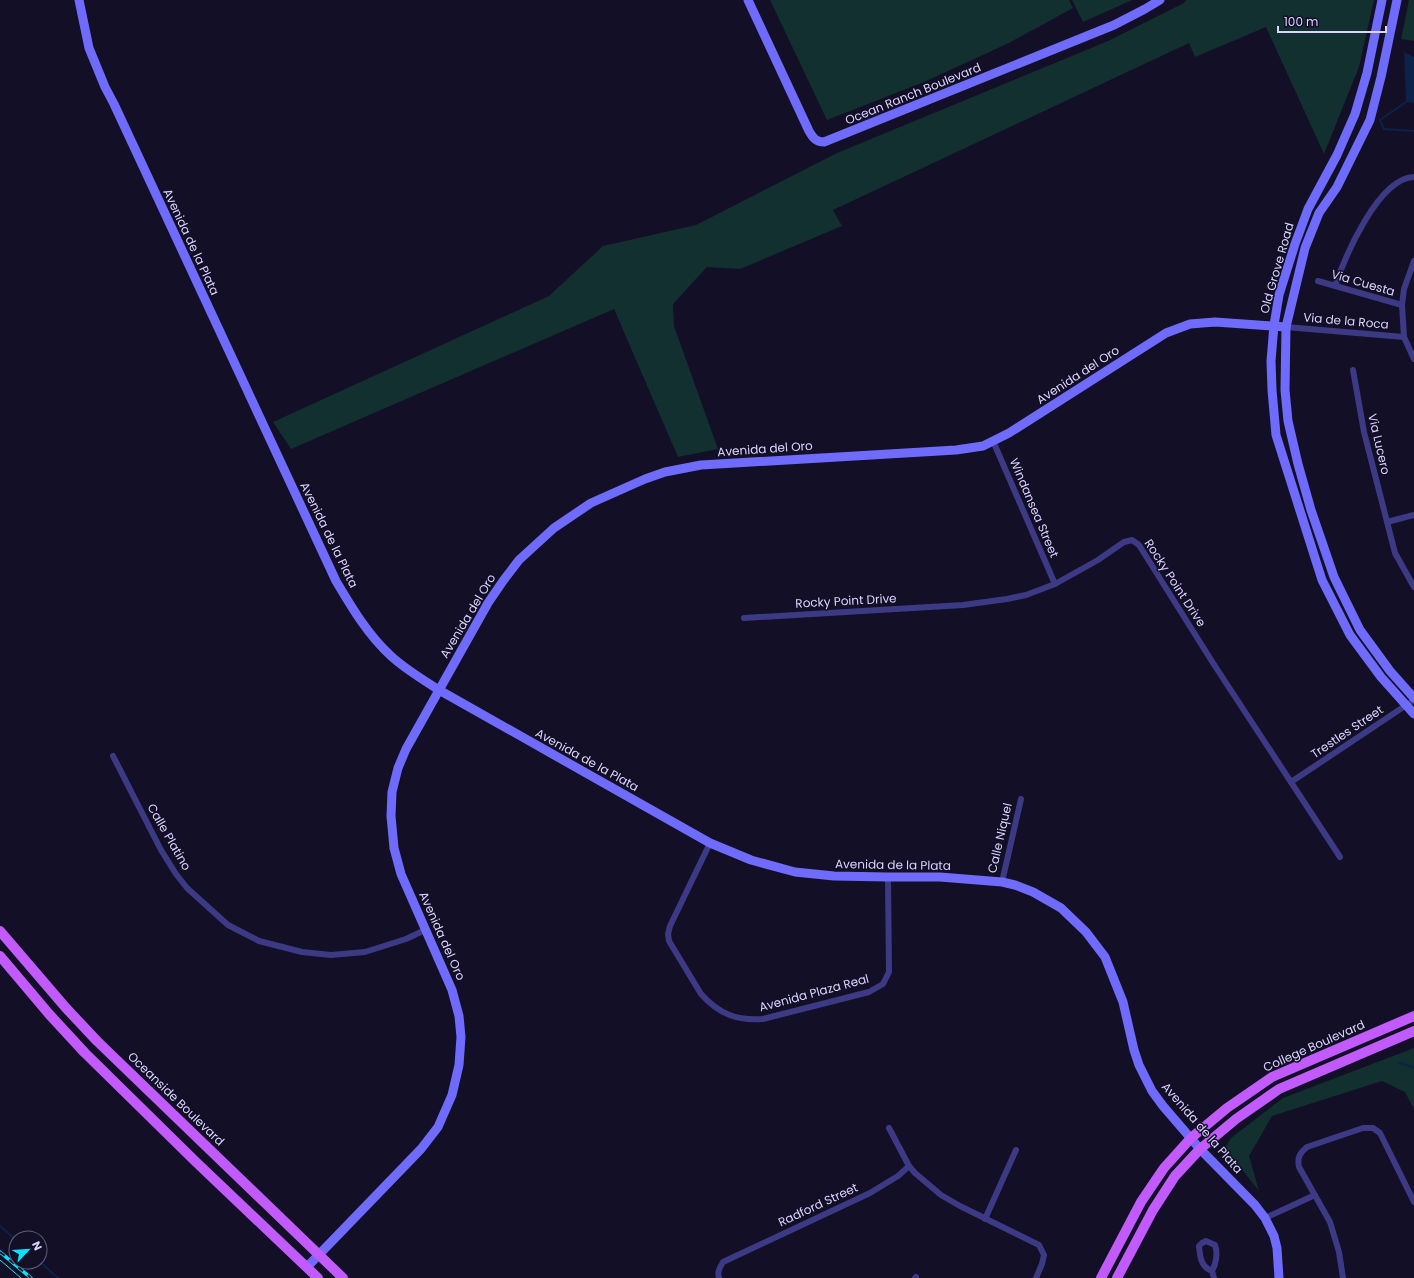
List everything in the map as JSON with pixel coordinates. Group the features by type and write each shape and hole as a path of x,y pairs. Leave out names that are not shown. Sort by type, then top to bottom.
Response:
{"main road":[{"name":"Oceanside Boulevard","path":"0,932 66,1008 97,1041 343,1278"},
{"path":"0,956 49,1014 85,1053 196,1162 318,1278"},
{"name":"College Boulevard","path":"1101,1278 1141,1202 1164,1168 1191,1138 1227,1108 1272,1077 1414,1016"},
{"path":"1117,1278 1156,1205 1175,1176 1200,1149 1236,1119 1279,1089 1414,1031"}],"street":[{"name":"Avenida de la Plata","path":"78,0 89,48 105,87 336,582 375,640 390,656 405,668 439,690 710,843 751,860 796,872 834,876 888,878 940,876 1002,882 1033,892 1061,908 1086,932 1105,957 1123,1002 1139,1065 1152,1090 1163,1106 1200,1149 1265,1218 1274,1236 1277,1248 1279,1278"},
{"name":"Ocean Ranch Boulevard","path":"748,0 809,131 813,138 818,142 824,142 1114,25 1160,0"},
{"name":"Old Grove Road","path":"1382,0 1367,73 1355,114 1337,155 1308,209 1279,295 1274,325 1271,361 1272,390 1276,435 1322,580 1350,635 1381,677 1414,714"},
{"name":"Old Grove Road","path":"1397,0 1381,77 1370,120 1337,187 1319,213 1308,241 1293,294 1286,327 1285,390 1289,425 1298,464 1311,510 1332,570 1360,630 1390,671 1414,699"},
{"path":"1336,286 1351,245 1373,208 1397,182 1409,177 1414,177"},
{"path":"1414,262 1404,289 1402,305 1404,337 1414,359"},
{"name":"Via Cuesta","path":"1318,281 1402,305"},
{"name":"Avenida del Oro","path":"307,1267 421,1149 438,1127 452,1095 459,1066 461,1037 459,1016 452,990 401,874 394,848 391,816 392,798 398,768 406,749 488,603 519,560 554,528 591,503 638,482 665,472 701,465 956,450 983,446 1008,433 1166,333 1190,324 1215,322 1286,327"},
{"name":"Via de la Roca","path":"1286,327 1404,337"},
{"name":"Via Lucero","path":"1353,370 1364,432 1387,522 1396,552 1414,588"},
{"name":"Windansea Street","path":"993,440 1055,584"},
{"path":"1387,522 1414,515"},
{"name":"Rocky Point Drive","path":"744,618 963,605 1026,595 1055,584 1124,542 1132,540 1139,545 1213,663 1340,857"},
{"name":"Trestles Street","path":"1291,782 1406,706 1414,699"},
{"name":"Calle Platino","path":"113,756 161,850 176,874 187,888 228,925 259,941 302,952 331,956 365,952 406,939 425,930"},
{"name":"Calle Niquel","path":"1002,882 1021,799"},
{"name":"Avenida Plaza Real","path":"710,843 671,922 668,934 669,941 701,994 722,1012 737,1018 750,1020 763,1019 869,992 883,984 889,972 888,878"},
{"path":"889,1128 909,1166 941,1195 1039,1246 1044,1255 1036,1278"},
{"path":"1343,1278 1339,1252 1330,1222 1299,1167 1298,1161 1300,1153 1307,1147 1363,1128 1373,1128 1380,1133 1414,1202"},
{"path":"985,1219 1016,1150"},
{"name":"Radford Street","path":"719,1278 718,1274 723,1262 870,1193 898,1176 909,1166"},
{"path":"1265,1218 1315,1195"},
{"path":"1212,1271 1207,1269 1200,1258 1199,1246 1202,1242 1206,1241 1215,1245 1215,1265 1212,1271 1214,1278"}],"green space":[{"path":"770,0 1069,0 1073,8 1009,43 924,82 827,120"},
{"path":"1072,0 1132,0 1083,22"},
{"path":"1186,0 1374,0 1359,67 1324,154 1266,27 1195,57 1189,43 833,210 842,226 740,269 707,267 673,304 674,326 718,449 678,457 614,309 291,449 273,422 549,296 603,246 696,225 837,153 1108,41 1184,3"},
{"path":"1409,0 1414,0 1414,41 1401,39"},
{"path":"1414,1048 1414,1109 1405,1092 1382,1081 1272,1116 1249,1156 1259,1191 1225,1148 1231,1138 1283,1098"}],"water":[{"path":"1404,52 1414,57 1414,103 1406,102"}],"waterway":[{"path":"1406,102 1380,120 1384,129 1414,131"},
{"path":"1399,1063 1414,1068"},
{"path":"0,1226 8,1233"},
{"path":"48,1269 58,1278"}],"tram line":[{"path":"0,1260 21,1278"}],"railway":[{"path":"0,1252 31,1278"}]}
